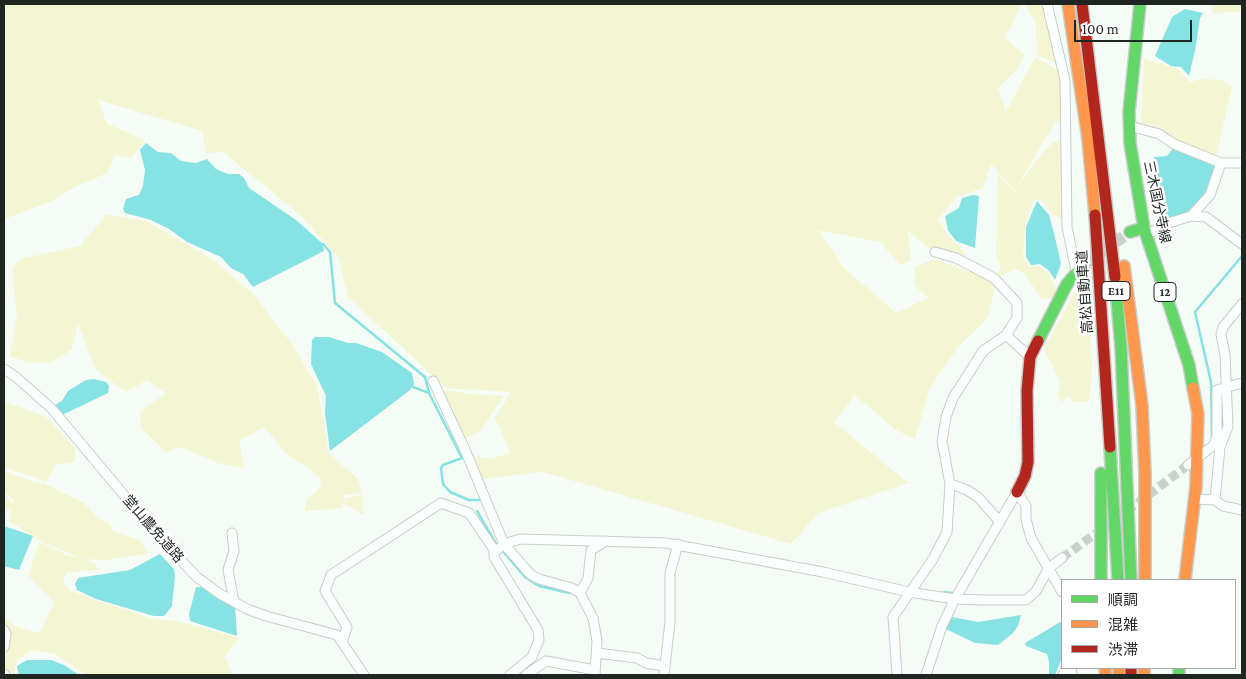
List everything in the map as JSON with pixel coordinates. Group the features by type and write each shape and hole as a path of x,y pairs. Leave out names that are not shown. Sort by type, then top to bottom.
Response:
{"main road":[{"name":"高松自動車道","path":"1068,4 1088,139 1104,349 1118,579"},
{"name":"E11","path":"1082,4 1110,228 1121,347 1131,579"},
{"name":"三木国分寺線","path":"1140,4 1131,87 1130,126 1136,185 1145,232 1183,342 1194,386 1198,414 1193,462 1195,499 1185,579"},
{"path":"1092,74 1119,231 1140,387 1145,473 1145,579"},
{"path":"1130,232 1145,232"},
{"path":"1017,492 1025,476 1028,462 1027,391 1030,357 1080,267"},
{"path":"1101,579 1104,349"}],"street":[{"path":"1047,4 1065,80 1067,226 1080,267"},
{"path":"1130,126 1160,134 1174,144 1221,163 1242,163"},
{"path":"1191,216 1210,195 1221,163"},
{"path":"1145,232 1191,216 1206,216 1242,244"},
{"path":"897,675 893,617 933,559 947,532 950,484 942,441 952,398 983,351 1006,335 1017,318 1017,303 994,278 956,258 935,252"},
{"path":"1215,500 1220,447 1228,427 1227,385 1222,334 1223,327 1242,304"},
{"path":"1006,335 1030,357"},
{"name":"堂山農免道路","path":"4,368 52,409 184,565 198,578 234,602 266,616 340,639"},
{"path":"433,381 466,452 500,548"},
{"path":"1193,462 1214,445 1217,436 1215,394 1217,390 1227,385 1242,383"},
{"path":"950,484 965,489 978,498 1000,522"},
{"path":"926,675 942,626 955,599 1017,492 1026,506 1026,520 1031,538 1061,590"},
{"path":"1195,499 1215,500 1223,506 1242,510"},
{"path":"364,675 340,639 347,627 325,591 331,575 441,503 469,512 500,548 530,574 539,579 572,588 580,593 593,618 597,653 595,672 546,660 526,675"},
{"path":"232,533 234,551 228,570 234,602"},
{"path":"510,675 532,656 539,640 538,630 503,576 494,558 500,548 520,539 639,540 678,544 909,592 955,599 1026,600 1036,591 1049,568 1062,558"},
{"path":"580,593 588,578 590,550 606,540"},
{"path":"597,653 637,658 664,671 670,622 670,573 678,544"},
{"path":"4,630 6,634 4,647"}],"green space":[{"path":"4,4 1021,4 1005,38 1025,55 1016,70 998,88 1006,112 1035,57 1060,71 1064,94 1063,121 1056,121 1015,190 991,164 983,188 956,197 938,220 947,234 968,256 929,248 908,231 911,260 901,265 880,242 818,230 844,268 896,313 928,298 914,285 915,267 934,259 984,277 995,287 987,319 958,347 930,387 915,439 896,430 855,395 834,422 908,483 818,513 791,544 543,472 483,479 472,455 490,459 511,453 495,418 511,392 446,388 348,297 338,257 298,213 223,152 206,153 202,131 98,100 107,124 145,140 131,158 115,155 107,173 79,185 50,202 4,219"},
{"path":"1024,4 1042,4 1057,63 1037,56 1036,23"},
{"path":"1211,4 1242,4 1242,11 1213,14"},
{"path":"1144,58 1179,70 1190,82 1202,79 1222,80 1232,86 1216,158 1141,124"},
{"path":"1063,139 1063,219 1053,215 1040,199 1034,200 1025,225 1023,258 1029,267 1039,266 1049,274 1055,287 1057,300 1041,298 1025,274 1015,269 998,277 1001,266 996,259 998,174 1014,191 1038,158 1052,143"},
{"path":"107,214 148,222 215,261 253,294 292,344 317,386 329,454 358,479 361,493 344,495 343,502 345,498 362,495 364,515 343,503 342,508 305,511 306,500 321,487 320,477 286,453 264,427 239,441 244,468 217,463 182,447 166,452 141,428 140,412 166,393 147,380 126,392 96,370 78,323 72,349 52,362 29,363 10,356 17,316 12,268 20,259 80,246"},
{"path":"1086,271 1092,366 1089,402 1074,402 1069,396 1062,402 1057,396 1060,381 1044,349"},
{"path":"440,389 471,394 504,396 480,431 464,439"},
{"path":"4,402 45,416 75,448 75,462 55,465 46,482 9,469 4,470"},
{"path":"4,471 45,484 84,503 99,519 108,522 114,532 140,540 148,554 105,560 82,559 93,562 100,570 67,572 63,581 70,591 152,619 177,621 239,638 224,658 233,675 85,675 54,653 32,650 17,660 14,675 4,668 9,637 4,629 4,616 15,626 40,633 54,602 28,576 39,542 69,556 80,558 44,543 9,521 12,508 4,512 4,494 13,503 14,501 4,491"}],"water":[{"path":"1185,9 1203,13 1200,18 1189,76 1181,67 1171,66 1155,56 1172,17"},
{"path":"146,143 158,152 171,153 181,161 196,163 207,159 216,169 228,174 239,174 244,178 249,188 296,220 323,244 324,251 253,287 243,274 231,268 221,257 187,242 169,229 151,220 125,213 123,209 126,199 139,195 143,186 145,170 140,150"},
{"path":"1175,146 1215,166 1209,192 1188,214 1164,219 1157,224 1152,176 1154,157 1167,156"},
{"path":"973,195 979,196 975,248 956,241 948,230 945,216 959,208 962,198"},
{"path":"1037,201 1049,215 1054,233 1061,264 1055,280 1049,271 1040,264 1031,265 1026,257 1026,227"},
{"path":"315,337 329,337 348,343 356,343 382,352 412,373 414,384 410,390 330,451 325,413 326,396 311,364 312,340"},
{"path":"94,379 106,382 109,386 108,393 60,416 55,405 62,401 68,391 86,380"},
{"path":"4,526 33,536 19,570 4,566"},
{"path":"160,554 174,569 175,576 172,606 164,616 154,616 96,599 77,590 75,584 78,578 130,570"},
{"path":"196,587 201,587 235,606 237,636 190,621 189,614"},
{"path":"1021,615 1018,626 1013,633 998,645 975,643 946,629 952,617 978,622"},
{"path":"1061,622 1061,660 1055,675 1049,675 1047,654 1026,646 1025,643"},
{"path":"27,660 51,660 64,665 79,675 19,675 17,666"}],"waterway":[{"path":"323,244 330,252 335,303 425,377 429,393 462,458 443,465 441,468 443,484 450,492 469,500 481,500"},
{"path":"1212,438 1211,382 1195,312 1242,256"},
{"path":"413,387 429,393"},
{"path":"477,511 495,542 525,577 539,586 569,593"},
{"path":"944,592 953,593"}],"tunnel":[{"path":"1084,264 1130,232"},
{"path":"1127,511 1188,465"},
{"path":"1062,558 1102,529"}],"traffic: fast":[{"path":"1140,4 1129,112 1130,143 1144,228 1189,365 1193,388"},
{"path":"1130,232 1144,228"},
{"path":"1038,341 1067,284 1084,264"},
{"path":"1115,277 1121,347 1131,579"},
{"path":"1110,447 1118,579"},
{"path":"1101,473 1101,579"},
{"path":"1179,669 1179,675"}],"traffic: slow":[{"path":"1068,4 1088,139 1095,215"},
{"path":"1124,266 1142,405 1145,473 1145,579"},
{"path":"1185,579 1196,486 1198,414 1193,388"},
{"path":"1105,669 1106,675"},
{"path":"1119,669 1119,675"},
{"path":"1144,669 1144,675"}],"traffic: jam":[{"path":"1082,4 1115,277"},
{"path":"1095,215 1110,447"},
{"path":"1017,492 1025,476 1028,462 1027,391 1030,357 1038,341"},
{"path":"1131,669 1131,675"}]}
